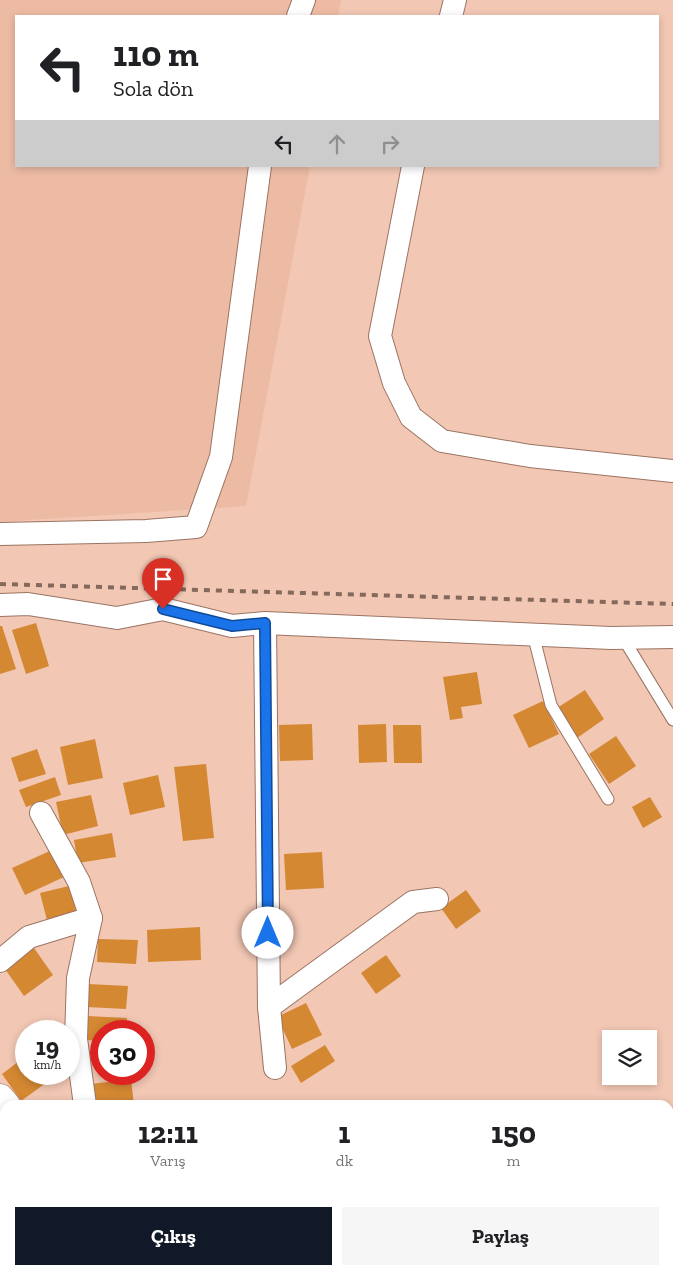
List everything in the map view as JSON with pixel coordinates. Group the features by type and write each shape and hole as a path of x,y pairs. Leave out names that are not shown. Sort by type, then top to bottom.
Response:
{"street":[{"path":"298,15 304,0"},
{"path":"451,15 455,0"},
{"path":"0,534 146,531 196,527 221,457 260,167"},
{"path":"413,167 380,336 394,382 410,417 442,441 530,456 673,471"},
{"path":"0,605 28,604 117,618 163,609 232,626 265,623 623,638 673,637"},
{"path":"265,623 269,1007 275,1068"},
{"path":"41,813 79,882 91,918 78,978 76,1030 84,1100"},
{"path":"269,1007 413,902 437,899"},
{"path":"0,961 29,937 91,918"}],"lane":[{"path":"533,634 551,705 608,799"},
{"path":"623,638 673,720"}],"shaded area":[{"path":"0,0 341,0 338,15 15,15 15,167 310,167 246,506 0,522"}],"building":[{"path":"36,623 49,666 26,674 12,630"},
{"path":"0,626 2,626 16,669 0,674"},
{"path":"477,672 482,704 461,707 463,718 450,720 443,677"},
{"path":"585,690 604,719 577,738 557,708"},
{"path":"543,701 559,734 529,748 513,715"},
{"path":"312,724 313,760 280,761 279,725"},
{"path":"386,724 387,762 359,763 358,725"},
{"path":"393,725 421,725 422,763 394,763"},
{"path":"616,736 636,766 609,784 589,754"},
{"path":"95,739 103,778 68,785 60,747"},
{"path":"37,749 46,774 19,782 11,758"},
{"path":"206,764 214,838 183,841 174,767"},
{"path":"158,775 165,807 130,815 123,783"},
{"path":"55,777 61,795 26,807 19,790"},
{"path":"91,795 98,826 63,835 56,802"},
{"path":"650,797 662,817 643,828 632,807"},
{"path":"112,833 116,857 78,863 74,840"},
{"path":"52,850 64,877 25,895 12,868"},
{"path":"322,852 324,888 286,890 284,854"},
{"path":"73,885 81,915 48,924 40,893"},
{"path":"466,890 481,911 456,929 441,908"},
{"path":"200,927 201,960 148,962 147,930"},
{"path":"98,939 138,940 136,964 97,962"},
{"path":"34,948 53,975 24,996 5,969"},
{"path":"386,955 401,976 376,994 361,973"},
{"path":"88,984 128,986 126,1009 87,1007"},
{"path":"306,1003 322,1035 292,1049 277,1017"},
{"path":"87,1016 127,1018 127,1020 90,1020 90,1040 86,1040"},
{"path":"325,1045 335,1061 301,1083 291,1066"},
{"path":"15,1064 15,1085 43,1085 20,1100 2,1074"},
{"path":"91,1085 132,1085 133,1100 93,1100"}],"railway":[{"path":"0,584 673,604"}],"route":[{"path":"163,609 232,626 265,623 268,933"}]}
